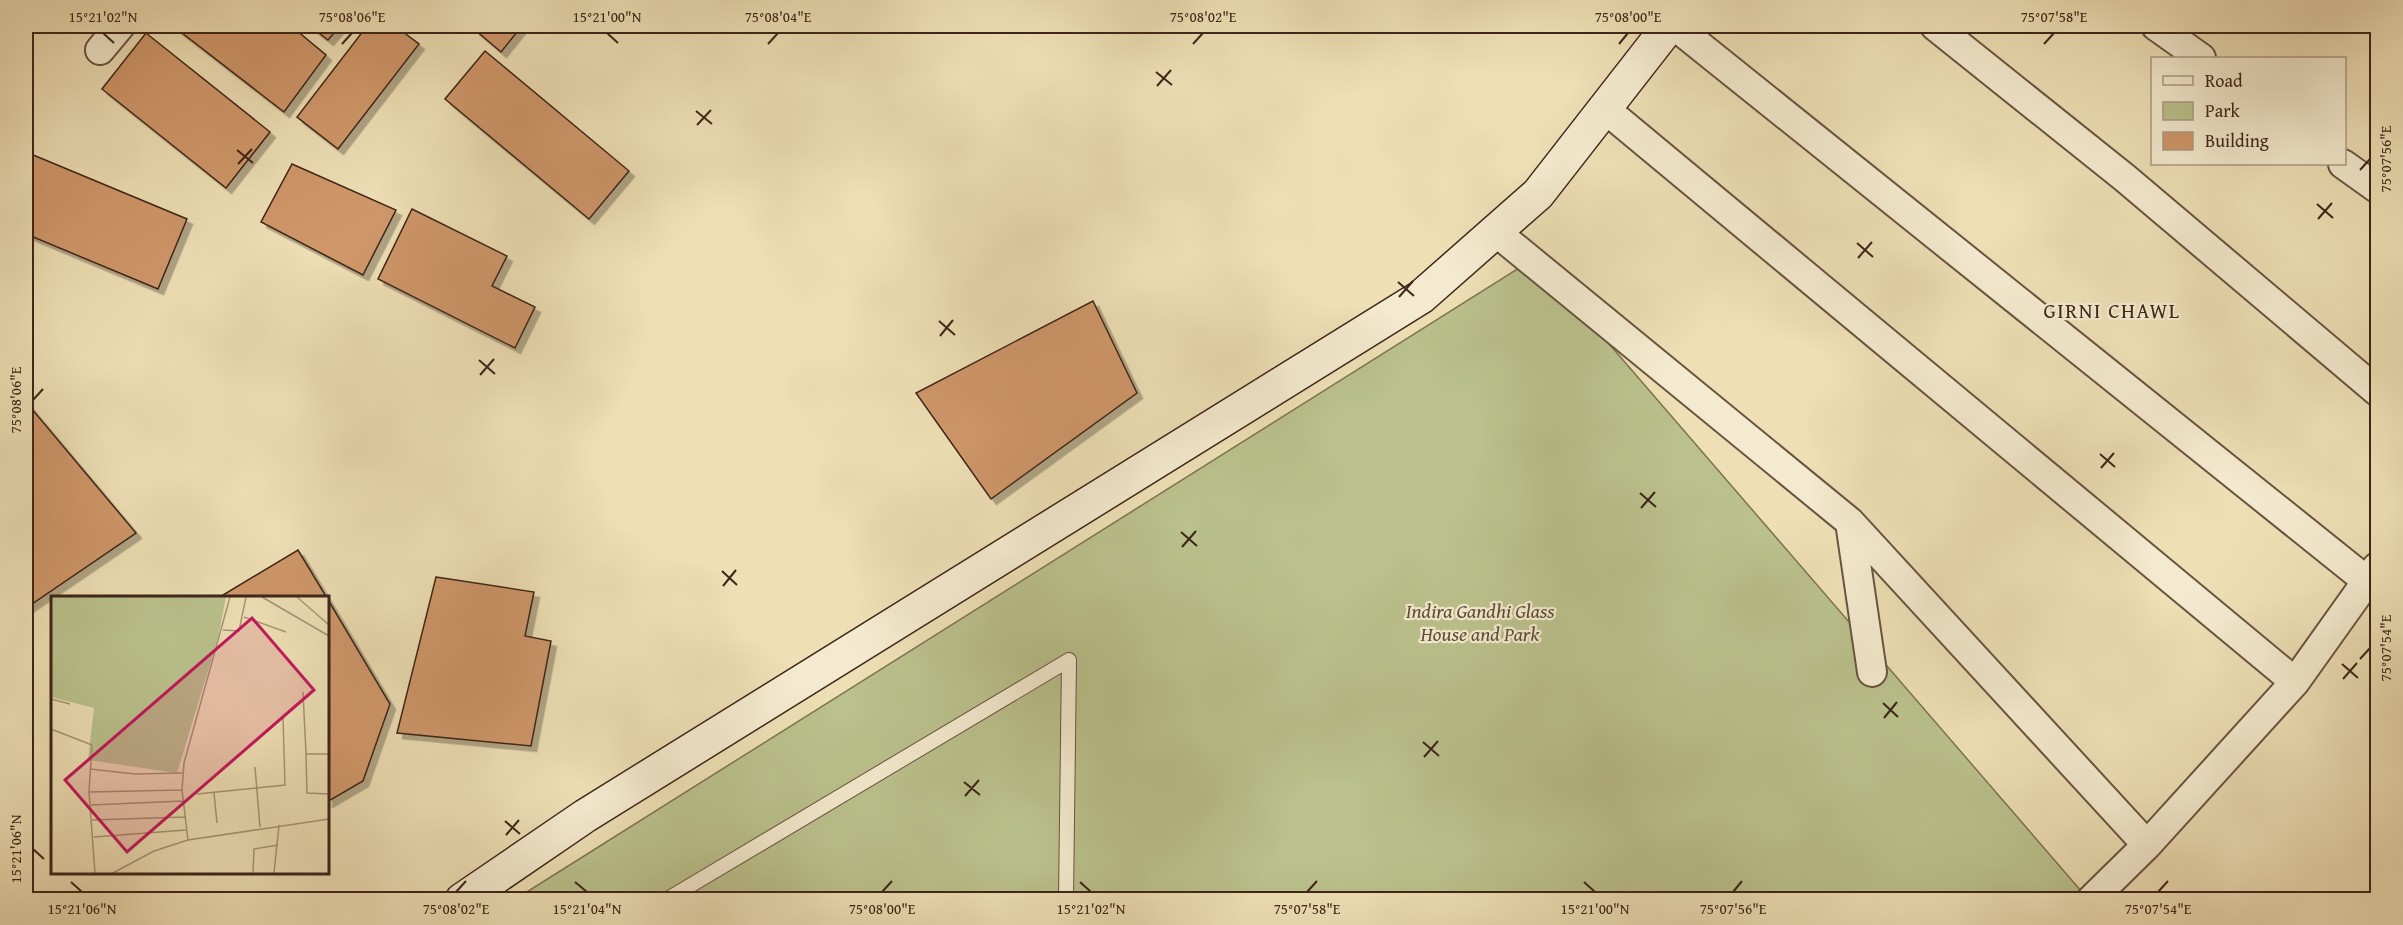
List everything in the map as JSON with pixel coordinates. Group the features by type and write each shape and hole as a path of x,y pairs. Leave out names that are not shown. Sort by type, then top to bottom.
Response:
{"main road":[{"path":"462,900 585,816 1421,297 1538,194 1669,26"}],"street":[{"path":"100,50 120,26"},
{"path":"1675,26 2372,574 2295,682 2147,845 2091,900"},
{"path":"1935,26 2125,178 2378,392"},
{"path":"2157,26 2200,57"},
{"path":"1605,109 2295,682"},
{"path":"2344,165 2378,189"},
{"path":"1496,232 1850,522 2147,845"},
{"path":"1850,522 1872,672"}],"lane":[{"path":"666,900 1069,660 1066,900"}],"green space":[{"name":"Indira Gandhi Glass House and Park","path":"1535,258 2088,899 514,900"}],"building":[{"path":"173,26 291,26 326,55 284,112"},
{"path":"310,26 340,26 328,40"},
{"path":"367,26 395,26 419,44 338,149 297,117"},
{"path":"478,26 522,26 501,52 474,29"},
{"path":"146,33 270,132 226,188 102,89"},
{"path":"485,51 629,171 589,219 445,99"},
{"path":"26,152 187,219 158,289 26,234"},
{"path":"292,164 396,210 363,275 261,222"},
{"path":"412,209 507,256 492,286 535,307 515,348 378,279"},
{"path":"1093,301 1137,393 991,499 916,393"},
{"path":"26,402 136,533 26,608"},
{"path":"298,550 326,596 221,596"},
{"path":"436,577 534,592 525,636 551,641 531,746 397,733"},
{"path":"328,600 390,704 363,781 328,801"}],"district":[{"name":"GIRNI CHAWL","path":"2112,310"}]}
